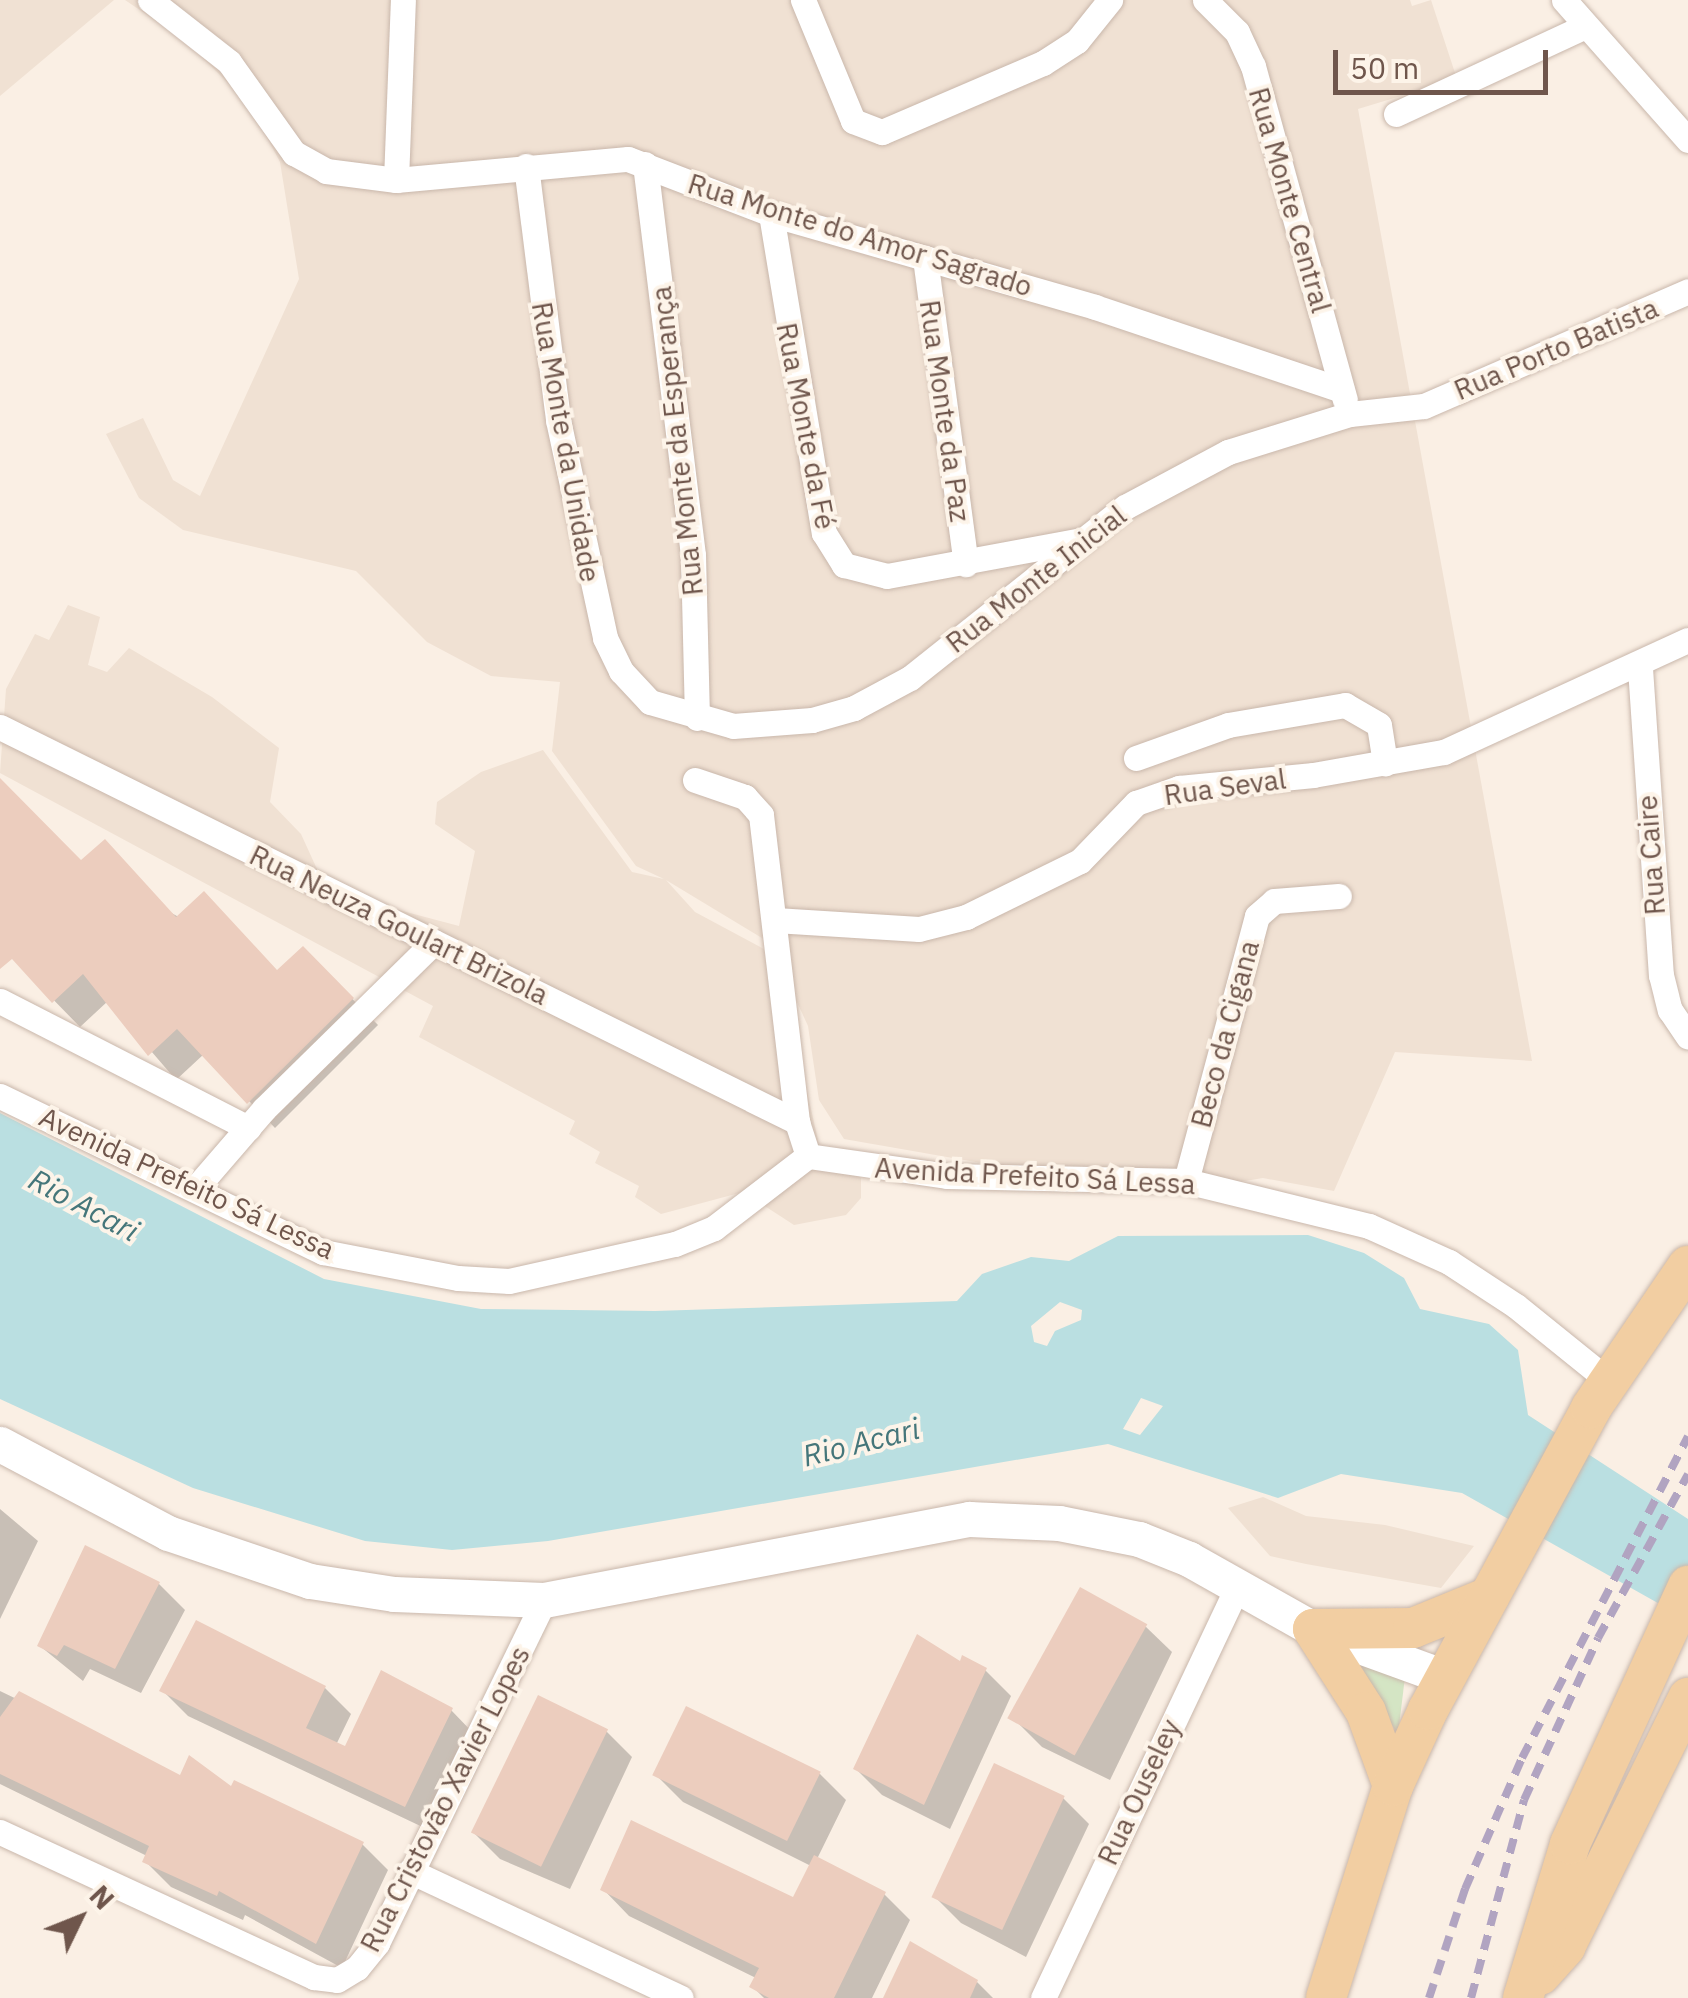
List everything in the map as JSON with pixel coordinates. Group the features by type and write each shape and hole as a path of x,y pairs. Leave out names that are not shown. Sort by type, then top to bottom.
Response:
{"main road":[{"path":"1326,1998 1393,1786 1445,1677 1600,1395 1688,1266"},
{"path":"1313,1629 1413,1628 1497,1583"},
{"path":"1524,1995 1570,1844 1651,1659 1688,1586"},
{"path":"1313,1629 1366,1712 1393,1786"},
{"path":"1524,1995 1565,1948 1688,1698"}],"street":[{"name":"Rua Monte do Amor Sagrado","path":"150,0 230,62 294,153 310,165 396,180 628,159 771,214 925,258 1346,402"},
{"path":"396,180 403,0"},
{"path":"803,0 853,120 882,132 1042,63 1076,41 1110,0"},
{"name":"Rua Monte Central","path":"1205,0 1237,32 1253,66 1346,402"},
{"path":"1564,0 1688,140"},
{"path":"1396,114 1586,26"},
{"name":"Rua Monte da Esperança","path":"645,164 692,555 697,718"},
{"name":"Rua Monte da Unidade","path":"526,166 558,420 593,596 620,671 650,702"},
{"name":"Rua Monte da Fé","path":"771,214 830,548 844,565 865,574 966,564 1088,539"},
{"name":"Rua Monte da Paz","path":"925,258 966,564"},
{"name":"Rua Porto Batista","path":"1424,406 1688,292"},
{"name":"Rua Monte Inicial","path":"650,702 697,718 776,726 854,708 910,678 1163,482 1346,402 1424,406"},
{"name":"Rua Seval","path":"775,920 919,929 966,917 1080,860 1136,804 1179,788 1385,764 1444,752 1640,668 1688,640"},
{"name":"Rua Caire","path":"1640,668 1661,976 1670,1010 1688,1037"},
{"path":"1136,758 1228,725 1345,705 1380,725 1385,764"},
{"name":"Rua Neuza Goulart Brizola","path":"0,728 798,1122"},
{"path":"695,780 746,797 758,808 798,1122 808,1156"},
{"name":"Beco da Cigana","path":"1186,1180 1257,916 1274,900 1339,896"},
{"path":"196,1189 248,1128 434,942"},
{"path":"0,1001 248,1128"},
{"name":"Avenida Prefeito Sá Lessa","path":"0,1096 323,1252 380,1266 509,1281 582,1269 688,1239 714,1228 808,1156 947,1176 1186,1180 1368,1226 1449,1262 1516,1306 1600,1395"},
{"path":"0,1444 168,1533 310,1580 394,1594 544,1600 968,1519 1060,1523 1138,1539 1237,1586 1313,1629 1445,1677"},
{"name":"Rua Ouseley","path":"1043,1998 1237,1586"},
{"name":"Rua Cristovão Xavier Lopes","path":"0,1832 314,1977 337,1980 357,1968 376,1942 544,1600"},
{"path":"410,1870 681,1998"}],"shaded area":[{"path":"0,0 114,0 0,96"},
{"path":"125,0 1410,0 1412,6 1431,0 1457,79 1358,109 1532,1061 1395,1052 1334,1191 1263,1178 1233,1183 1010,1168 844,1139 819,1100 808,1026 770,943 666,880 695,912 764,949 788,1007 820,1149 861,1178 861,1198 846,1215 794,1225 743,1192 661,1214 635,1197 639,1186 595,1163 600,1152 569,1134 575,1121 419,1037 433,1006 0,773 6,689 35,634 49,640 68,605 100,617 88,665 107,672 129,648 212,697 279,748 270,802 301,834 327,891 459,926 475,851 435,824 437,802 481,772 543,750 632,872 664,879 636,866 552,751 560,682 491,676 427,642 356,571 183,530 139,498 106,434 143,418 173,480 200,496 299,279 280,162 249,104 187,42"},
{"path":"1263,1497 1306,1516 1385,1525 1474,1546 1441,1588 1270,1556 1228,1508"}],"green space":[{"path":"1345,1654 1405,1677 1398,1734"}],"water":[{"name":"Rio Acari","path":"0,1113 324,1279 481,1309 655,1311 957,1301 982,1274 1031,1257 1069,1261 1118,1236 1308,1235 1364,1253 1404,1278 1420,1309 1489,1324 1518,1350 1528,1415 1688,1519 1688,1620 1462,1493 1341,1474 1278,1498 1108,1444 548,1541 452,1550 365,1541 193,1488 0,1399","holes":["1060,1302 1082,1310 1081,1320 1055,1331 1047,1346 1034,1342 1031,1326","1141,1398 1163,1406 1140,1435 1123,1429"]}],"building":[{"path":"0,778 81,860 105,839 176,917 204,891 277,970 303,946 354,998 247,1104 177,1029 148,1056 83,974 52,1003 12,959 0,969"},
{"path":"85,1545 160,1582 115,1669 64,1645 57,1656 37,1646"},
{"path":"1080,1587 1147,1624 1075,1756 1007,1718"},
{"path":"196,1620 326,1686 306,1728 345,1746 381,1670 453,1708 405,1807 159,1691"},
{"path":"917,1634 960,1661 962,1655 987,1668 924,1805 853,1769"},
{"path":"19,1691 180,1775 189,1755 231,1786 234,1780 364,1842 316,1944 219,1891 217,1896 142,1862 149,1846 0,1774 0,1717"},
{"path":"538,1695 608,1729 541,1867 471,1833"},
{"path":"686,1706 821,1772 787,1841 652,1775"},
{"path":"994,1763 1065,1796 1002,1930 931,1897"},
{"path":"631,1820 793,1897 814,1855 886,1892 834,1998 769,1998 749,1987 759,1968 600,1890"},
{"path":"910,1941 978,1980 970,1998 883,1998"}],"railway":[{"path":"1429,1998 1465,1889 1522,1758 1688,1436"},
{"path":"1471,1998 1524,1800 1598,1638 1688,1474"}]}
